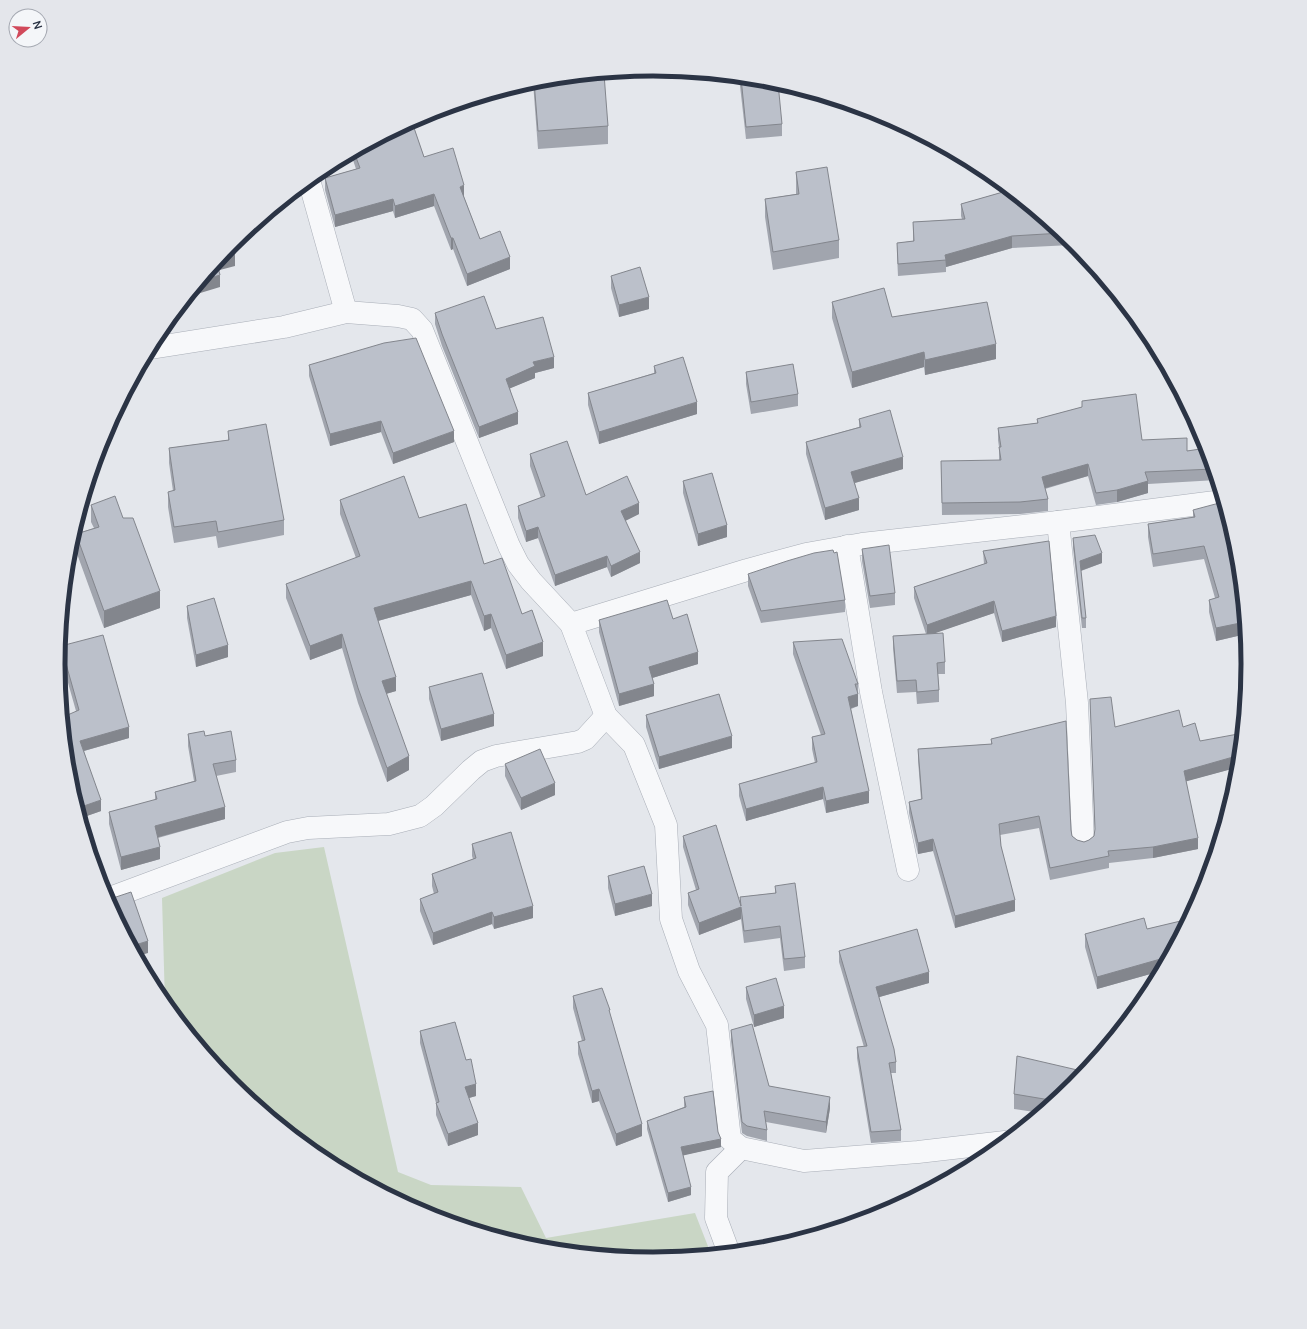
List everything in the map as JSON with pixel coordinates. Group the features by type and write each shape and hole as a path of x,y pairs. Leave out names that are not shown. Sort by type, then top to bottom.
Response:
{"street":[{"path":"312,186 346,312"},
{"path":"158,347 284,327 346,312 398,316 412,319 422,330 509,546 518,564 531,581 571,624 606,716 634,745 666,825 671,919 689,971 717,1025 730,1139 740,1148 804,1161 918,1152 995,1143"},
{"path":"571,624 755,568 806,554 847,546 1058,522 1219,502"},
{"path":"1058,522 1078,703 1083,841"},
{"path":"847,546 871,692 908,870"},
{"path":"113,896 286,832 308,828 389,824 420,816 434,806 482,761 496,756 578,742 586,739 606,716"},
{"path":"728,1248 716,1218 717,1172 740,1148"}],"green space":[{"path":"324,847 398,1172 431,1185 521,1187 546,1238 695,1213 710,1250 654,1253 615,1252 577,1248 539,1242 464,1222 393,1192 359,1174 327,1154 265,1107 237,1081 211,1053 165,992 162,898 275,853"}],"building":[{"path":"604,78 608,126 538,131 535,88"},
{"path":"741,83 779,90 782,124 746,127"},
{"path":"414,127 424,157 453,148 464,185 460,187 480,239 500,231 510,257 467,274 434,194 395,206 393,199 335,215 325,178 360,168 356,157"},
{"path":"827,167 839,240 773,252 765,199 799,194 796,172"},
{"path":"1003,192 1054,233 1012,236 945,255 946,260 898,264 897,243 914,241 913,222 965,219 961,204"},
{"path":"640,267 649,297 619,305 611,276"},
{"path":"218,268 220,275 209,278"},
{"path":"884,288 892,317 987,302 996,344 925,360 924,352 852,372 832,302"},
{"path":"484,296 496,329 543,317 554,357 533,362 535,366 506,379 518,412 479,427 435,313"},
{"path":"416,338 454,431 393,453 381,421 330,434 309,365 384,343"},
{"path":"683,357 697,402 599,432 588,393 656,373 654,366"},
{"path":"793,364 798,394 751,402 746,372"},
{"path":"1136,394 1142,440 1187,438 1187,451 1201,449 1209,469 1145,472 1148,481 1117,490 1096,493 1088,464 1042,477 1048,499 1020,502 942,503 941,461 1001,460 999,447 1001,447 998,428 1038,423 1037,419 1082,407 1082,401"},
{"path":"890,410 903,457 851,472 859,498 825,508 806,442 861,427 859,419"},
{"path":"266,424 284,520 218,532 216,521 174,527 168,492 175,490 169,448 229,440 228,431"},
{"path":"567,441 586,495 627,476 639,503 621,511 640,552 611,566 607,556 555,575 538,527 526,531 518,506 545,496 530,454"},
{"path":"712,473 727,525 698,534 683,481"},
{"path":"404,476 419,518 466,504 484,564 502,558 522,614 532,610 543,642 506,655 491,614 484,616 471,581 374,608 396,677 382,681 409,756 387,768 358,688 342,634 310,646 286,584 360,556 340,500"},
{"path":"115,496 123,518 133,518 160,591 104,611 78,540 80,533 99,527 91,505"},
{"path":"1219,503 1231,550 1241,623 1216,628 1209,600 1219,597 1204,546 1153,554 1148,524 1195,517 1193,510"},
{"path":"1095,535 1102,553 1080,561 1086,618 1082,618 1073,538"},
{"path":"1049,541 1056,616 1002,631 994,601 927,625 914,587 987,563 983,551"},
{"path":"889,545 895,593 870,596 862,549"},
{"path":"833,550 834,553 837,552 845,600 761,611 748,574 814,553"},
{"path":"214,598 228,645 196,655 187,606"},
{"path":"667,600 673,619 687,614 698,652 649,667 654,684 619,694 599,620"},
{"path":"943,633 945,662 937,663 939,690 917,692 916,680 897,681 893,636"},
{"path":"103,635 129,727 80,741 101,800 82,806 76,779 67,715 79,710 65,661 66,645"},
{"path":"842,639 858,684 855,684 858,694 848,697 869,791 826,801 823,787 746,809 739,784 817,762 812,737 825,734 793,642"},
{"path":"482,673 494,714 441,729 429,687"},
{"path":"719,694 732,736 659,757 646,715"},
{"path":"1111,697 1115,727 1179,710 1183,727 1195,723 1200,741 1238,734 1235,757 1184,771 1198,838 1153,847 1108,851 1109,856 1050,868 1039,816 999,824 1001,846 1015,900 955,916 933,839 918,843 909,802 922,799 918,749 992,744 991,739 1066,721 1071,830 1072,836 1077,840 1084,842 1094,836 1095,829 1090,699"},
{"path":"204,731 205,736 231,731 236,760 213,764 225,807 155,826 160,847 121,857 109,812 157,799 155,792 196,781 188,734"},
{"path":"540,749 555,783 521,798 505,764"},
{"path":"716,825 741,906 740,897 776,893 775,886 795,883 805,957 784,959 780,926 744,931 741,907 699,923 688,893 699,889 683,836"},
{"path":"511,832 533,906 494,917 492,912 433,933 420,899 438,892 432,874 476,858 472,844"},
{"path":"644,866 652,894 615,904 608,876"},
{"path":"131,892 148,941 136,945 114,898"},
{"path":"1144,918 1147,929 1183,920 1163,958 1097,977 1085,934"},
{"path":"917,929 929,972 876,987 894,1049 896,1062 889,1063 901,1130 871,1132 857,1047 867,1046 839,951"},
{"path":"776,978 784,1006 754,1015 746,987"},
{"path":"602,988 610,1010 642,1124 616,1134 599,1089 592,1091 578,1042 585,1040 573,996"},
{"path":"455,1022 466,1060 471,1059 476,1084 465,1087 478,1123 448,1134 436,1103 439,1102 420,1031"},
{"path":"752,1024 769,1086 830,1097 826,1122 764,1111 767,1130 747,1126 742,1122 731,1030"},
{"path":"1017,1056 1080,1071 1050,1100 1014,1094"},
{"path":"713,1091 718,1132 721,1139 681,1147 691,1187 668,1193 647,1121 686,1107 684,1097"}]}
